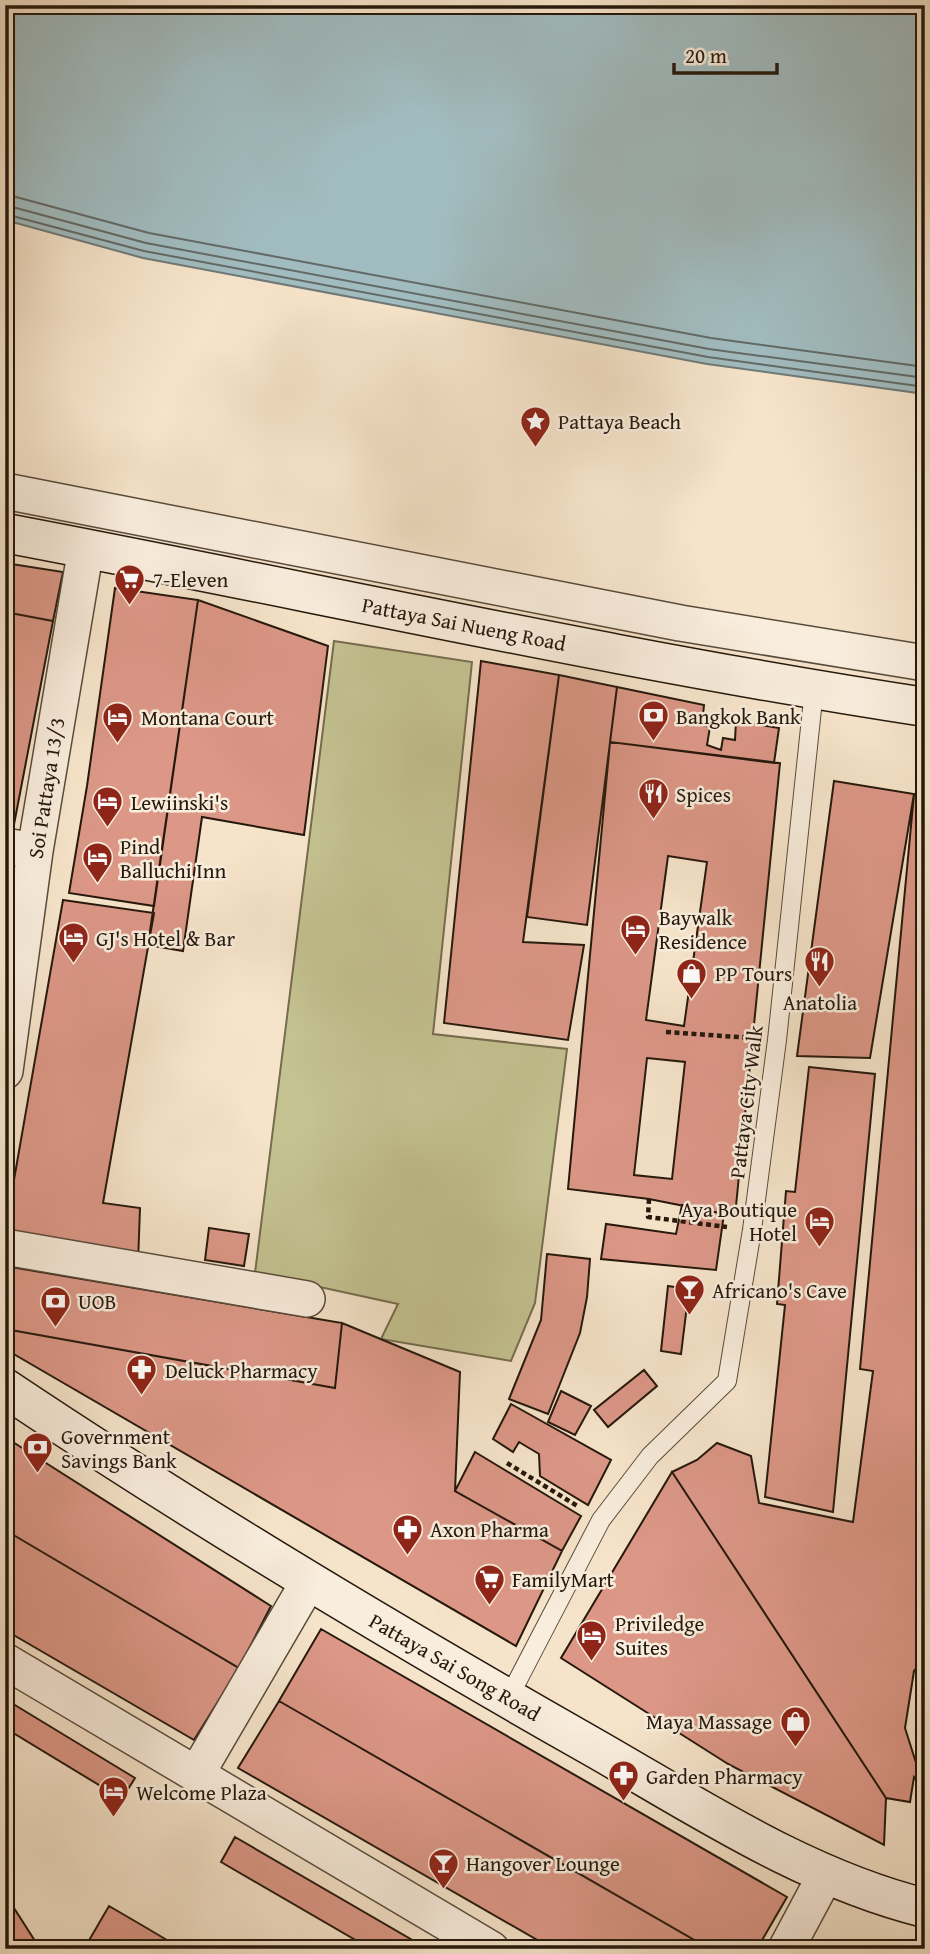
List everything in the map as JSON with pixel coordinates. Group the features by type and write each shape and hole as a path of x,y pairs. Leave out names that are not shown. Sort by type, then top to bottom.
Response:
{"main road":[{"name":"Pattaya Sai Nueng Road","path":"5,533 437,620 814,690 925,707"},
{"name":"Pattaya Sai Song Road","path":"5,1388 84,1441 309,1581 723,1821 825,1876 925,1909"}],"street":[{"path":"5,491 680,623 925,663"},
{"name":"Soi Pattaya 13/3","path":"5,1071 20,849 86,548"},
{"path":"5,1247 307,1299"},
{"path":"196,1775 309,1581"},
{"path":"5,1661 491,1949"},
{"path":"786,1949 825,1876"}],"lane":[{"name":"Pattaya City Walk","path":"509,1699 601,1520 650,1456 727,1381 752,1230 777,1040 814,690"}],"path":[{"path":"666,1032 777,1040"},
{"path":"649,1199 648,1217 752,1230"},
{"path":"507,1464 601,1520"}],"shaded area":[{"path":"334,641 472,662 433,1034 567,1049 535,1303 511,1361 381,1339 398,1304 255,1273"}],"water":[{"path":"5,5 925,5 925,394 707,364 143,258 5,220"}],"building":[{"path":"5,563 63,572 53,621 5,612"},
{"path":"115,588 198,600 154,906 69,893"},
{"path":"198,600 328,646 304,835 202,817 183,951 148,945"},
{"path":"5,612 53,621 12,835 5,834"},
{"path":"481,661 559,675 523,942 584,945 568,1040 444,1023"},
{"path":"559,675 617,687 587,925 527,917"},
{"path":"617,687 704,705 702,725 710,727 707,745 721,750 723,738 735,740 736,721 779,728 774,763 610,742"},
{"path":"610,742 780,763 735,1216 649,1199 568,1189","holes":["668,856 707,862 684,1026 646,1020","647,1058 685,1062 672,1179 634,1175"]},
{"path":"834,781 914,794 870,1058 797,1056"},
{"path":"914,794 925,795 925,1659 914,1671 905,1728 924,1788 914,1777 910,1802 886,1798 672,1472 697,1460 717,1443 751,1456 759,1503 853,1522 873,1371 860,1369"},
{"path":"63,900 154,913 103,1203 140,1208 138,1263 5,1231"},
{"name":"Aya Boutique Hotel","path":"809,1067 875,1074 833,1512 765,1497 785,1305 777,1304 786,1191 795,1192"},
{"path":"682,1205 724,1214 716,1270 601,1259 606,1224 676,1234"},
{"path":"209,1228 249,1234 244,1266 205,1260"},
{"path":"547,1254 590,1259 587,1297 580,1333 548,1414 509,1399 541,1320"},
{"path":"5,1266 342,1323 335,1388 5,1329"},
{"path":"668,1286 689,1289 681,1354 661,1351"},
{"path":"342,1323 460,1372 455,1491 562,1551 516,1646 5,1349 5,1329 335,1388"},
{"path":"644,1370 657,1386 608,1427 594,1410"},
{"path":"561,1391 591,1406 575,1435 548,1422"},
{"path":"511,1404 611,1460 588,1505 540,1476 539,1454 519,1442 513,1452 493,1439"},
{"path":"5,1437 271,1606 239,1668 5,1530"},
{"path":"475,1452 581,1516 562,1551 455,1491"},
{"path":"672,1472 886,1798 884,1845 728,1764 561,1658"},
{"path":"5,1530 239,1668 194,1740 5,1630"},
{"path":"321,1629 787,1897 757,1949 710,1949 279,1701"},
{"path":"5,1699 135,1778 122,1799 5,1728"},
{"path":"279,1701 710,1949 553,1949 238,1768"},
{"path":"235,1837 426,1948 371,1949 221,1862"},
{"path":"5,1894 37,1944 46,1949 5,1949"},
{"path":"109,1906 145,1927 182,1949 84,1949"}],"place":[{"name":"Pattaya Beach","path":"535,448"},
{"name":"7-Eleven","path":"130,606"},
{"name":"Bangkok Bank","path":"653,743"},
{"name":"Montana Court","path":"118,744"},
{"name":"Spices","path":"653,821"},
{"name":"Lewiinski's","path":"108,829"},
{"name":"Pind Balluchi Inn","path":"97,885"},
{"name":"Baywalk Residence","path":"636,956"},
{"name":"GJ's Hotel & Bar","path":"73,965"},
{"name":"Anatolia","path":"820,989"},
{"name":"PP Tours","path":"692,1000"},
{"name":"Aya Boutique Hotel","path":"820,1248"},
{"name":"Africano's Cave","path":"689,1317"},
{"name":"UOB","path":"55,1328"},
{"name":"Deluck Pharmacy","path":"142,1397"},
{"name":"Government Savings Bank","path":"38,1475"},
{"name":"Axon Pharma","path":"407,1556"},
{"name":"FamilyMart","path":"489,1606"},
{"name":"Priviledge Suites","path":"592,1662"},
{"name":"Maya Massage","path":"795,1748"},
{"name":"Garden Pharmacy","path":"623,1803"},
{"name":"Welcome Plaza","path":"113,1819"},
{"name":"Hangover Lounge","path":"443,1890"}]}
